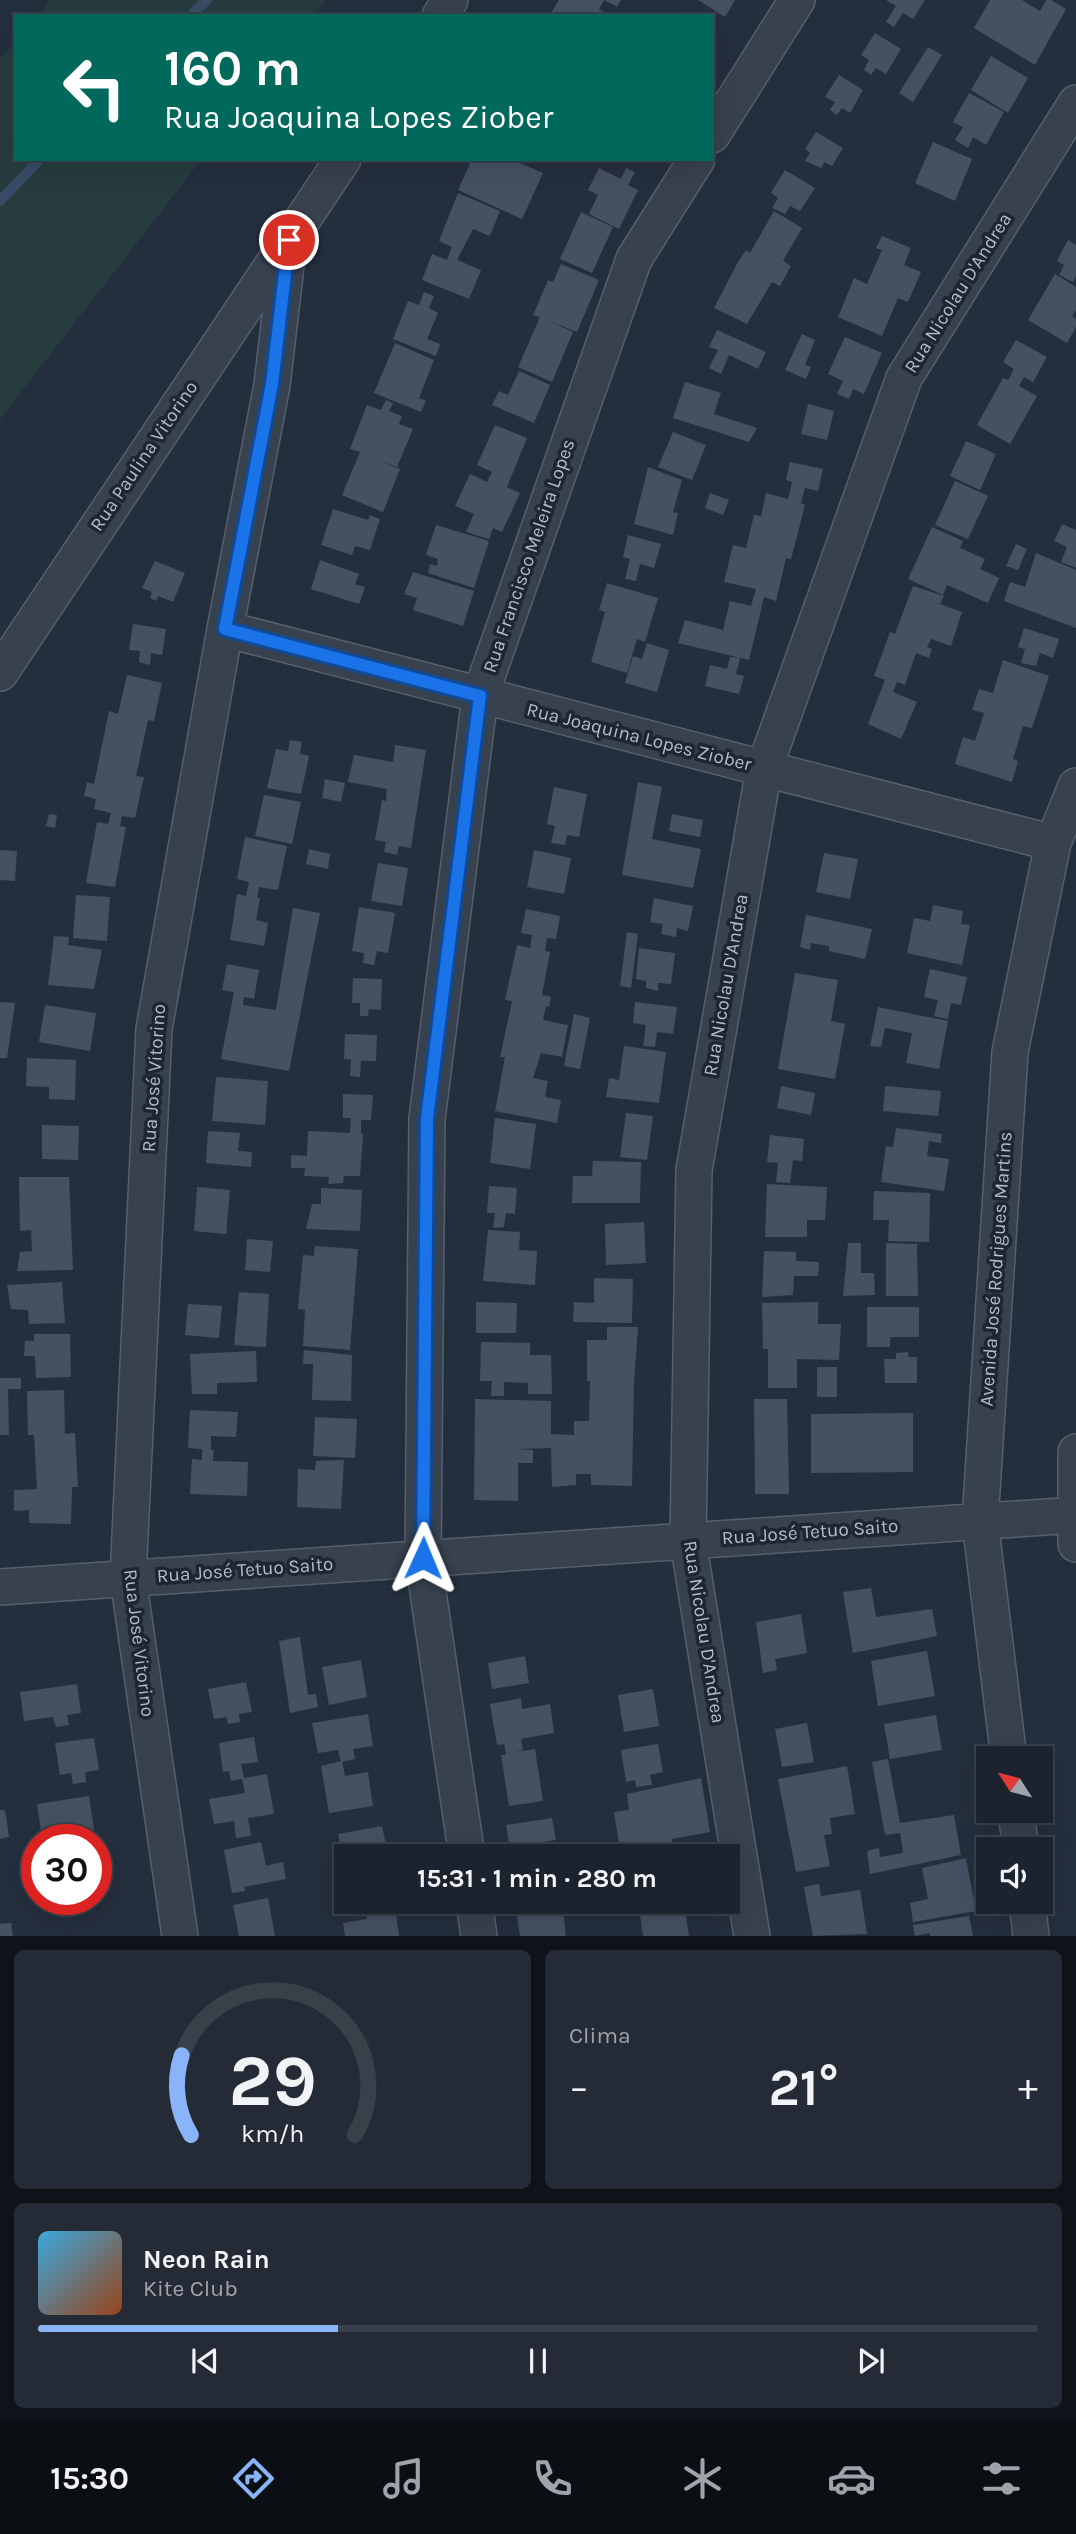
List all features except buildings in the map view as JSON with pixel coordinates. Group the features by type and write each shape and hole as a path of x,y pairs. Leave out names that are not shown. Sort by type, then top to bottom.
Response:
{"street":[{"path":"714,132 797,0"},
{"name":"Rua Nicolau D'Andrea","path":"752,1936 688,1541 694,1170 764,769 904,378 1076,103"},
{"name":"Rua José Vitorino","path":"180,1936 128,1578 154,1029 225,629 272,384 289,240 342,161"},
{"name":"Rua Francisco Meleira Lopes","path":"465,1844 423,1558 427,1119 480,696 634,259 696,161"},
{"name":"Rua Paulina Vitorino","path":"0,673 289,240"},
{"name":"Rua Joaquina Lopes Ziober","path":"225,629 1054,843"},
{"name":"Avenida José Rodrigues Martins","path":"1007,1746 980,1521 1010,1052 1054,843 1076,786"},
{"path":"1076,1452 1076,1544"},
{"name":"Rua José Tetuo Saito","path":"0,1587 1076,1515"},
{"path":"475,1914 478,1936"},
{"path":"1028,1914 1031,1936"}],"green space":[{"path":"50,0 326,0 316,14 39,14"},
{"path":"14,43 14,161 200,161 0,419 0,59"}],"waterway":[{"path":"192,14 207,0"},
{"path":"0,201 38,161"}],"route":[{"path":"289,240 272,384 225,629 480,696 427,1119 423,1558"}]}
